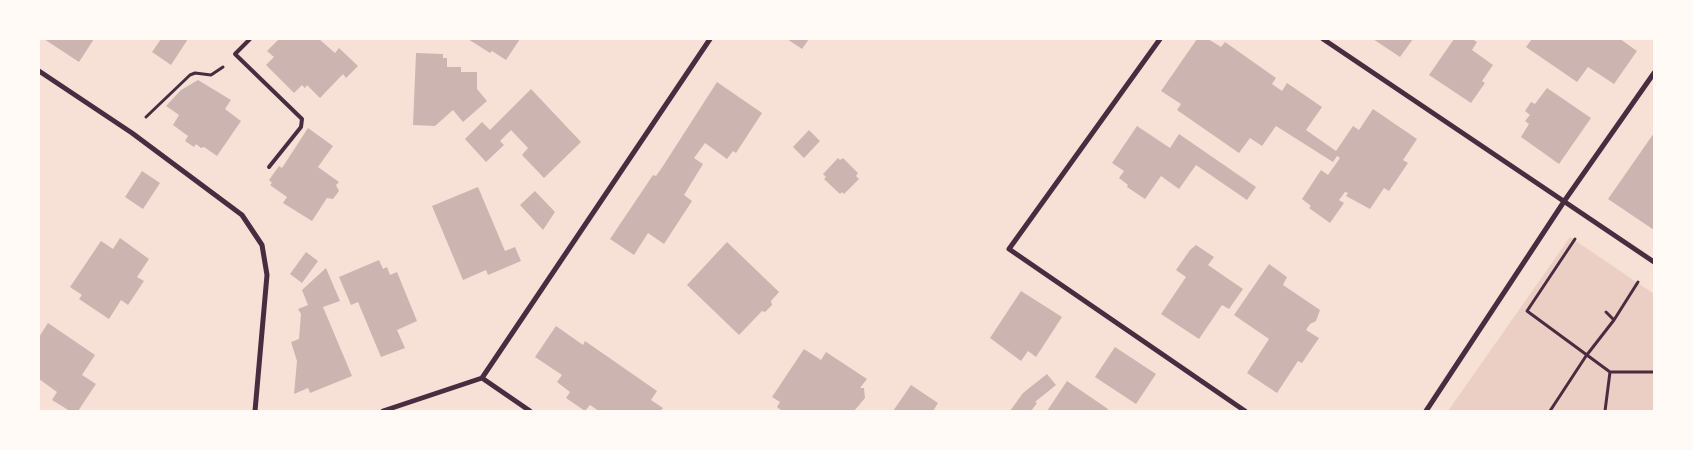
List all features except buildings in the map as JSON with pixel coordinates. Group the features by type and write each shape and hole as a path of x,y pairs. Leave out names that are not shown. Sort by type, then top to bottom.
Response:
{"street":[{"path":"382,411 482,378 709,39"},
{"path":"1160,39 1009,249 1245,411"},
{"path":"1322,39 1565,200 1654,262"},
{"path":"39,71 132,133 242,214 262,245 268,275 255,411"},
{"path":"1426,411 1565,200 1654,73"},
{"path":"482,378 530,411"}],"lane":[{"path":"250,39 235,54 302,120 301,127 269,167"}],"path":[{"path":"132,133 190,75 195,73 210,75 219,71 235,54"},
{"path":"1575,238 1527,311 1610,372 1654,372"},
{"path":"1550,411 1586,356 1614,320 1638,282"},
{"path":"1606,312 1614,320"},
{"path":"1605,411 1610,372"}],"shaded area":[{"path":"1570,237 1654,294 1654,411 1448,411"}]}
